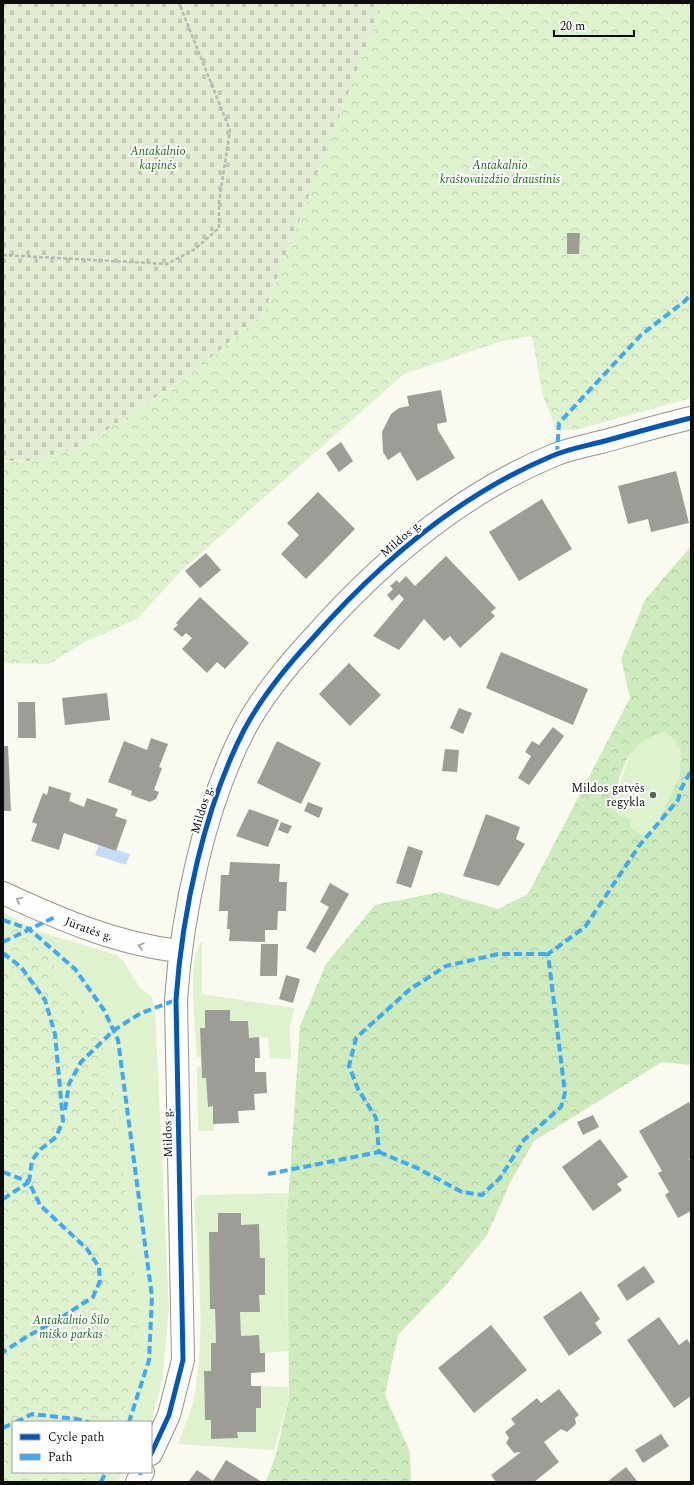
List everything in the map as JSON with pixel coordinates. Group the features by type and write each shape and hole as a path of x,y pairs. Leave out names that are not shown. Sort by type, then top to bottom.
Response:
{"street":[{"name":"Mildos g.","path":"152,1452 169,1415 183,1360 176,1000 179,951 202,848 216,796 230,759 245,729 264,697 286,668 332,616 381,568 438,520 494,484 557,454 691,418"},
{"name":"Jūratės g.","path":"3,893 55,918 149,948 179,951"},
{"path":"137,1482 142,1473"}],"path":[{"path":"3,255 167,264 195,249 220,228 219,202 230,130 179,3"}],"green space":[{"name":"Antakalnio kapinės","path":"3,3 383,3 264,313 195,371 82,447 30,461 3,461"},
{"name":"Antakalnio kraštovaizdžio draustinis","path":"383,3 691,3 691,398 576,430 556,430 542,393 532,336 499,342 404,374 181,571 137,619 83,643 49,664 3,663 3,462 30,461 82,447 195,371 264,313"},
{"path":"691,546 691,1065 662,1062 534,1141 510,1183 487,1235 447,1284 398,1335 385,1395 410,1452 411,1482 266,1482 276,1454 289,1398 287,1216 300,1026 326,964 375,905 440,892 498,909 528,894 630,698 621,659 645,600","holes":["664,732 675,739 681,751 679,777 658,822 651,831 643,835 631,828 630,819 618,814 612,805 619,780 627,759 641,743"]},
{"path":"664,732 675,739 681,751 679,777 658,822 651,831 643,835 631,828 630,819 618,814 612,805 632,749 648,737"},
{"name":"Antakalnio Šilo miško parkas","path":"3,912 34,930 55,967 81,1004 93,1025 104,1050 115,1102 140,1318 136,1359 127,1402 119,1421 12,1421 12,1473 91,1473 85,1482 3,1482"},
{"path":"34,930 117,955 123,961 140,988 152,997 155,1009 169,1309 162,1382 151,1421 119,1421 127,1402 140,1318 115,1102 104,1050 93,1025 81,1004 55,967"},
{"path":"202,941 202,994 294,1008 290,1027 291,1059 270,1058 268,1037 249,1038 248,1021 230,1021 229,1010 205,1011 205,1028 200,1028 201,1057 197,1057 193,979 197,950"},
{"path":"197,1067 201,1067 202,1078 206,1078 208,1106 213,1106 214,1131 198,1131"},
{"path":"288,1193 288,1351 260,1353 259,1335 241,1336 240,1312 259,1312 259,1295 265,1295 260,1258 259,1225 241,1225 241,1213 218,1213 218,1232 209,1233 210,1309 215,1309 216,1343 211,1343 211,1371 204,1372 205,1420 211,1420 211,1439 237,1438 237,1432 256,1432 256,1408 261,1386 288,1387 289,1398 274,1450 178,1444 193,1401 200,1351 200,1300 194,1200 199,1195"},
{"path":"91,1473 123,1473 117,1482 85,1482"}],"water":[{"path":"99,845 130,854 126,865 95,855"}],"building":[{"path":"567,233 580,233 579,254 567,254"},
{"path":"441,390 447,422 437,424 438,430 455,458 417,481 400,452 388,460 383,452 382,432 391,414 399,408 409,406 407,396"},
{"path":"341,442 353,461 339,472 326,453"},
{"path":"676,471 689,523 651,532 648,519 628,524 618,486"},
{"path":"318,492 355,529 306,579 281,554 299,535 287,523"},
{"path":"542,499 572,549 519,581 489,532"},
{"path":"206,553 221,570 200,588 185,571"},
{"path":"446,556 496,608 491,612 495,616 460,648 450,636 444,641 424,619 399,650 373,636 404,599 399,594 392,601 387,595 393,589 390,586 397,580 399,583 406,576 415,586"},
{"path":"200,597 249,643 225,669 217,662 207,673 182,649 192,638 186,633 182,637 173,629 178,625 176,623"},
{"path":"501,652 588,689 573,725 486,688"},
{"path":"349,663 381,695 350,726 319,694"},
{"path":"107,693 110,720 65,725 62,698"},
{"path":"18,702 35,702 36,738 18,738"},
{"path":"459,708 472,713 463,734 450,728"},
{"path":"553,727 564,736 529,785 518,778 531,756 525,752 532,741 539,745"},
{"path":"151,738 168,744 159,767 162,768 154,790 159,792 156,799 150,802 131,795 132,791 108,782 124,741 147,750"},
{"path":"277,741 321,763 301,804 257,783"},
{"path":"3,746 8,746 11,811 3,811"},
{"path":"445,749 459,750 457,772 442,771"},
{"path":"49,786 71,793 69,801 84,807 87,798 118,809 115,816 127,820 116,851 64,833 59,850 31,841 37,824 32,822 43,793 47,795"},
{"path":"308,802 323,808 319,818 304,811"},
{"path":"249,809 279,820 268,847 236,836"},
{"path":"486,814 520,827 516,839 525,844 499,886 463,876"},
{"path":"281,822 292,826 288,834 278,830"},
{"path":"408,846 423,851 411,888 396,883"},
{"path":"230,862 280,864 279,882 287,882 286,911 278,911 277,930 265,930 265,942 229,941 230,929 227,929 228,911 219,911 221,875 229,875"},
{"path":"330,883 349,894 315,953 306,948 329,907 320,902"},
{"path":"261,944 278,944 277,976 260,976"},
{"path":"286,975 300,979 293,1003 279,999"},
{"path":"205,1010 230,1010 230,1021 248,1021 249,1038 259,1037 260,1058 255,1058 255,1072 266,1072 267,1093 254,1094 255,1110 238,1111 239,1123 213,1124 213,1106 208,1107 206,1078 202,1078 200,1028 205,1028"},
{"path":"689,1102 691,1106 691,1158 689,1159 691,1162 691,1211 678,1218 665,1195 669,1192 658,1173 662,1171 639,1131"},
{"path":"593,1115 599,1127 583,1135 577,1122"},
{"path":"600,1139 628,1177 617,1184 622,1190 593,1211 562,1167"},
{"path":"218,1213 241,1213 241,1225 259,1224 260,1258 265,1258 265,1295 259,1295 260,1312 240,1312 241,1336 259,1335 260,1353 265,1353 265,1372 251,1373 251,1386 261,1386 261,1408 256,1408 256,1432 237,1432 238,1438 211,1439 211,1420 205,1420 204,1371 211,1371 211,1343 216,1343 215,1309 210,1309 209,1232 218,1232"},
{"path":"644,1266 655,1282 627,1301 617,1285"},
{"path":"581,1291 600,1319 595,1323 602,1333 569,1356 543,1317"},
{"path":"659,1317 679,1345 687,1339 691,1345 691,1396 674,1408 627,1340"},
{"path":"491,1325 527,1370 474,1413 438,1368"},
{"path":"559,1389 579,1415 575,1418 576,1424 567,1432 561,1429 544,1442 559,1462 534,1482 496,1482 491,1475 521,1452 514,1453 506,1443 509,1438 505,1432 515,1424 511,1419 537,1398 541,1403"},
{"path":"661,1434 669,1446 643,1463 635,1450"},
{"path":"226,1460 262,1482 188,1482 197,1470 213,1481"},
{"path":"626,1467 638,1482 607,1482"}],"marked path":[{"path":"557,454 559,423 641,335 685,301 691,294"},
{"path":"379,1152 417,1168 462,1192 482,1195 500,1178 524,1140 561,1107 565,1093 548,954 585,927 639,846 678,800 681,789 691,771"},
{"path":"3,942 55,917"},
{"path":"3,920 29,929 75,969 104,1010 118,1040 152,1297 149,1360 129,1421"},
{"path":"3,953 21,967 45,1000 55,1034 63,1121 56,1137 41,1149 32,1160 29,1182 40,1205 87,1249 99,1267 100,1281 93,1297 3,1352"},
{"path":"268,1174 379,1152 376,1118 358,1089 349,1066 356,1038 409,990 446,966 498,954 548,954"},
{"path":"65,1110 69,1084 81,1062 114,1030 141,1013 176,1000"},
{"path":"3,1172 29,1182"},
{"path":"3,1199 29,1182"},
{"path":"18,1421 32,1414 85,1421"},
{"path":"3,1428 12,1424"},
{"path":"101,1482 106,1473"}],"cycle path":[{"path":"152,1452 169,1415 183,1360 176,1000 179,967 190,897 206,827 217,793 244,730 275,682 338,611 393,558 452,511 484,490 517,472 558,454 691,418"}],"place":[{"name":"Mildos gatvės regykla","path":"653,795"}]}
